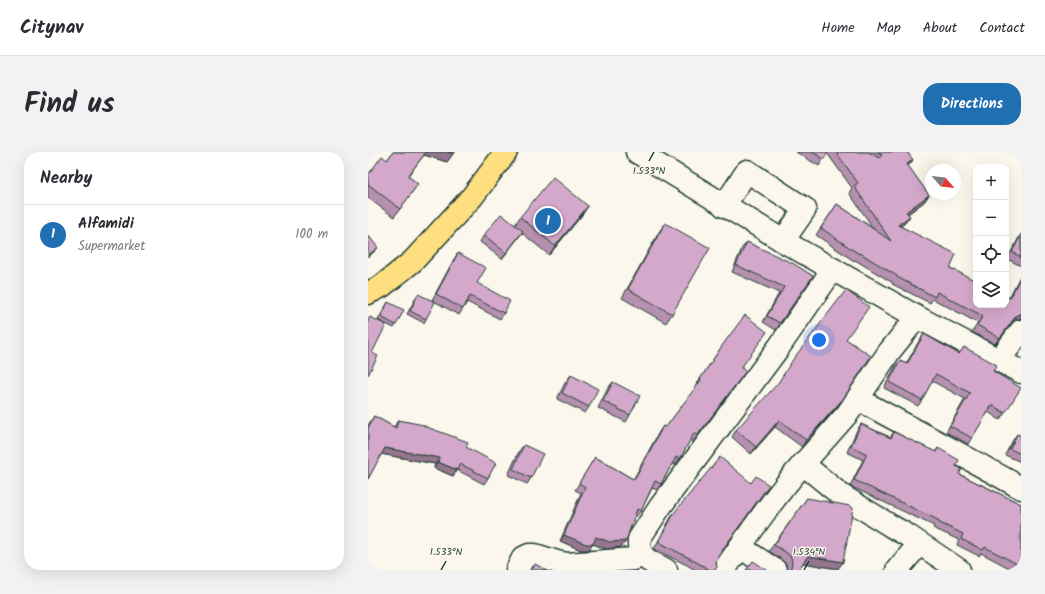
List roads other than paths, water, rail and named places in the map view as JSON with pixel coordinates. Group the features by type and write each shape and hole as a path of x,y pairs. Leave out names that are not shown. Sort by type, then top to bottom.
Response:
{"main road":[{"path":"368,293 382,286 413,261 472,196 506,152"}],"street":[{"path":"637,152 783,241 917,317 1021,372"},
{"path":"724,206 747,171 805,209 783,241"},
{"path":"666,570 646,560 642,556 638,544 639,539 660,507 779,347 833,269"},
{"path":"724,570 773,501 858,399 889,352 917,317"},
{"path":"999,360 1021,331"},
{"path":"858,399 1021,488"},
{"path":"803,464 841,494 907,535 959,570"},
{"path":"897,570 919,544"},
{"path":"740,547 775,570"},
{"path":"517,570 524,558 529,555 535,555 567,564 597,566 642,556"}],"place":[{"name":"Alfamidi","path":"548,221"}]}
